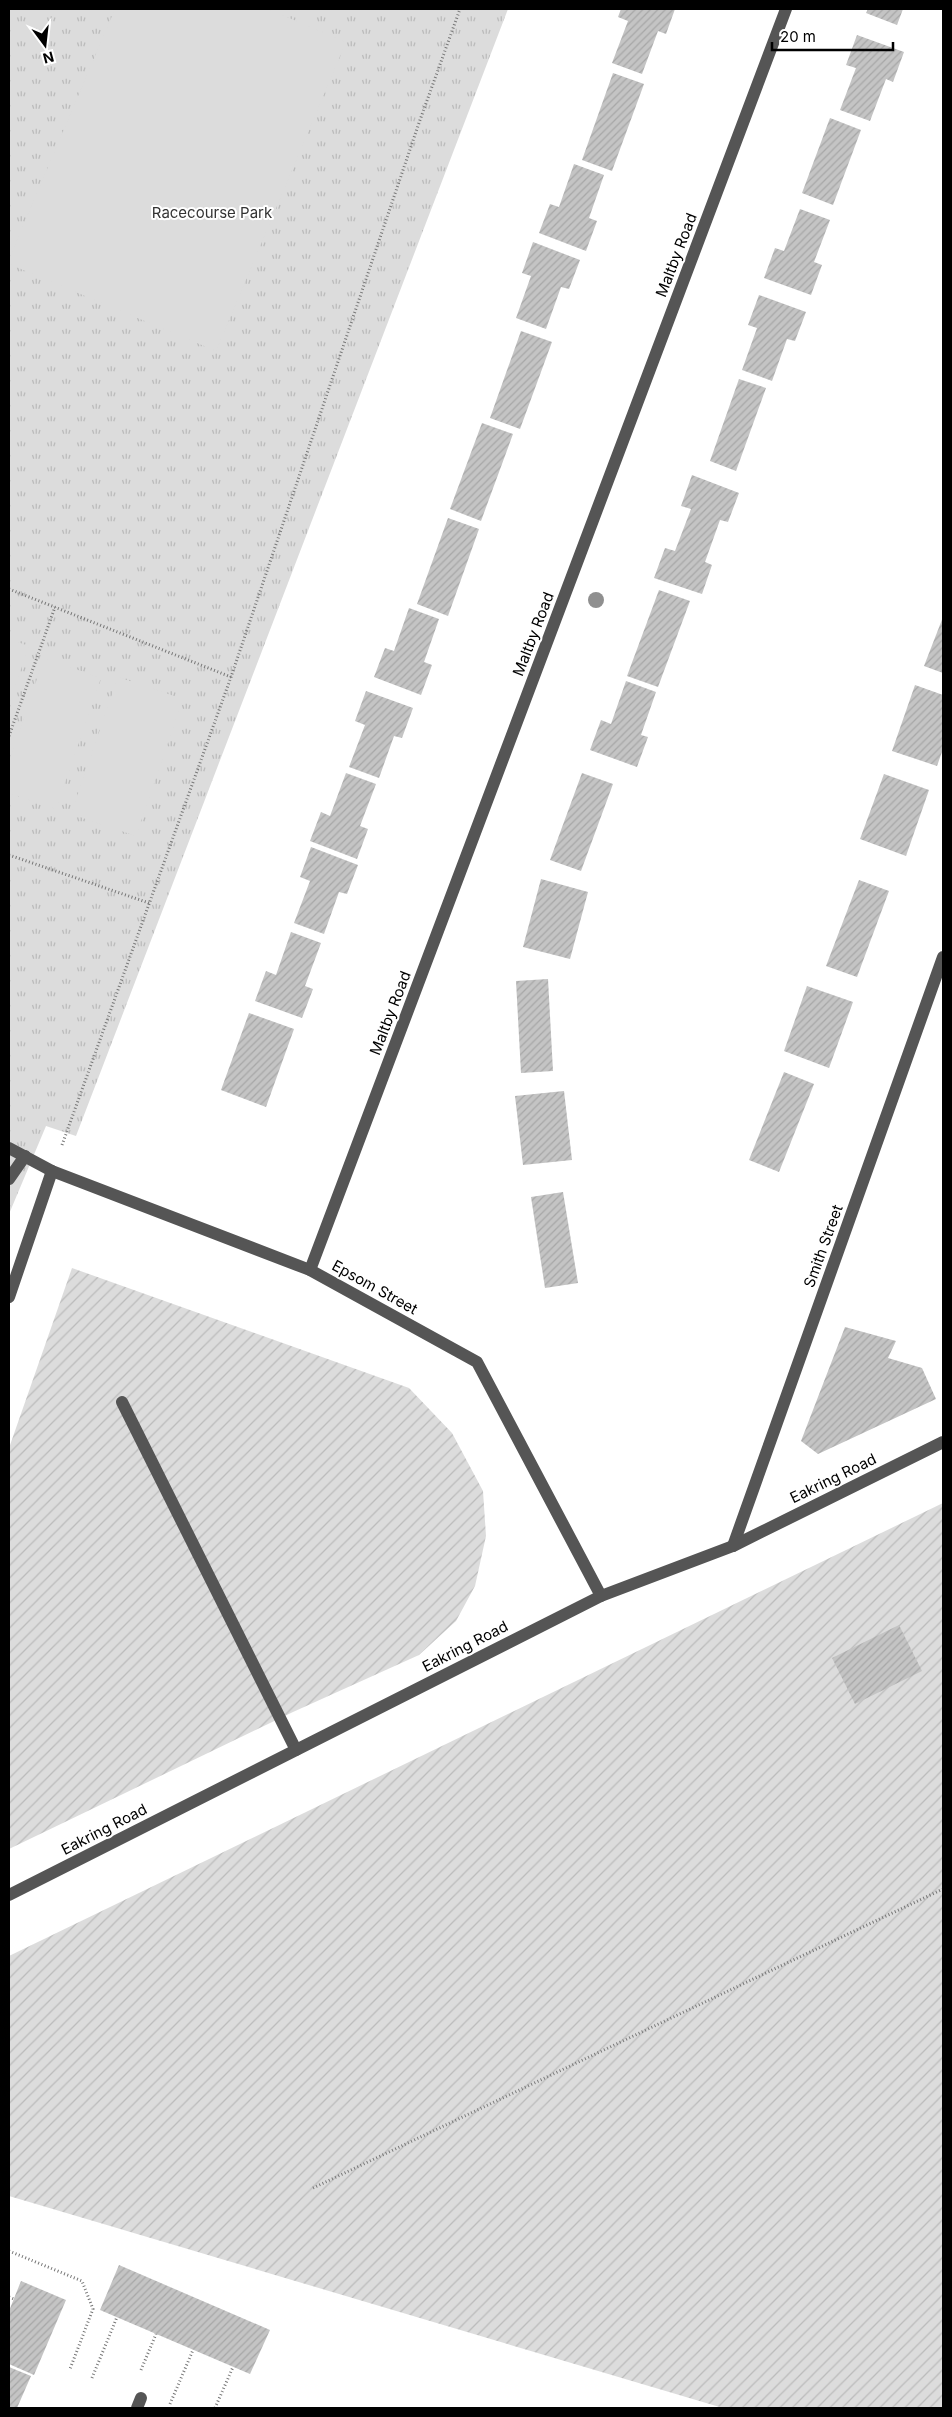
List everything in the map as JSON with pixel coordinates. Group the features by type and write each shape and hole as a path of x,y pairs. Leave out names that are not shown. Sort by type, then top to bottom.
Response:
{"street":[{"name":"Maltby Road","path":"310,1270 786,9"},
{"name":"Smith Street","path":"733,1546 943,957"},
{"name":"Epsom Street","path":"9,1148 52,1171 310,1270 477,1362 601,1596"},
{"path":"9,1179 25,1156"},
{"path":"9,1298 52,1171"},
{"path":"122,1402 296,1750"},
{"name":"Eakring Road","path":"9,1895 601,1596 733,1546 943,1442"}],"path":[{"path":"52,1171 231,677 420,120 460,9"},
{"path":"9,589 231,677"},
{"path":"9,736 55,607"},
{"path":"9,856 149,903"},
{"path":"314,2188 943,1889"},
{"path":"9,2251 82,2281 93,2309 70,2369"},
{"path":"9,2297 14,2299"},
{"path":"92,2378 117,2317"},
{"path":"138,2376 156,2334"},
{"path":"168,2408 193,2350"},
{"path":"215,2408 233,2367"}],"green space":[{"name":"Racecourse Park","path":"9,9 508,9 76,1136 46,1126 9,1214"},
{"path":"115,9 268,9 346,42 216,351 9,264 9,259"},
{"path":"9,639 29,646 9,704"},
{"path":"44,658 101,678 56,809 9,793 9,762"},
{"path":"118,677 183,699 136,836 71,814"},
{"path":"72,1268 409,1388 452,1433 483,1491 486,1536 475,1586 456,1621 419,1655 293,1712 9,1849 9,1448"},
{"path":"943,1503 943,2408 723,2408 9,2196 9,1956"}],"building":[{"path":"621,9 675,9 666,34 658,31 642,74 612,63 628,21 618,17"},
{"path":"868,9 903,9 897,25 866,13"},
{"path":"857,35 904,52 893,82 886,79 870,121 840,110 856,68 846,65"},
{"path":"613,73 644,84 612,171 582,160"},
{"path":"830,118 861,130 833,205 802,193"},
{"path":"574,164 604,175 589,218 597,221 586,251 539,233 550,204 559,207"},
{"path":"800,209 830,220 814,262 822,265 811,295 764,278 775,248 784,251"},
{"path":"533,242 580,260 569,289 561,287 546,329 516,318 531,276 522,273"},
{"path":"759,295 806,312 795,341 787,339 772,381 742,370 757,328 748,325"},
{"path":"521,331 552,342 520,429 490,418"},
{"path":"739,379 766,388 736,471 710,461"},
{"path":"482,423 513,434 481,521 450,509"},
{"path":"692,475 739,493 728,522 720,520 705,562 712,565 702,594 654,578 665,548 675,551 691,509 681,506"},
{"path":"448,518 479,529 448,616 417,604"},
{"path":"659,590 690,601 658,687 627,676"},
{"path":"409,608 439,619 424,662 432,665 421,695 374,677 385,648 394,651"},
{"path":"943,617 943,673 924,666"},
{"path":"626,681 656,692 641,735 648,737 637,767 590,750 601,720 611,724"},
{"path":"915,685 943,695 943,749 937,766 892,751"},
{"path":"366,691 413,708 402,738 394,736 379,778 349,767 365,725 355,721"},
{"path":"346,773 376,784 360,826 368,829 357,859 310,841 321,812 330,816"},
{"path":"582,773 613,784 581,871 550,860"},
{"path":"884,774 929,790 906,856 860,839"},
{"path":"311,847 358,865 347,894 339,892 324,934 294,923 310,881 300,877"},
{"path":"541,879 588,892 570,959 523,947"},
{"path":"859,880 889,891 857,977 826,966"},
{"path":"291,932 321,943 305,986 313,989 302,1018 255,1001 266,971 276,975"},
{"path":"548,979 553,1071 521,1073 516,981"},
{"path":"807,986 853,1002 829,1068 784,1051"},
{"path":"249,1013 294,1029 266,1107 221,1090"},
{"path":"784,1072 814,1084 779,1172 749,1160"},
{"path":"564,1091 572,1160 523,1165 515,1096"},
{"path":"563,1192 578,1283 545,1288 531,1197"},
{"path":"845,1327 896,1341 888,1358 922,1368 936,1399 818,1454 801,1441"},
{"path":"899,1625 922,1671 855,1704 832,1658"},
{"path":"119,2265 270,2330 250,2374 100,2310"},
{"path":"21,2281 66,2300 34,2375 9,2364 9,2311"},
{"path":"9,2367 31,2376 17,2408 9,2408"}]}
